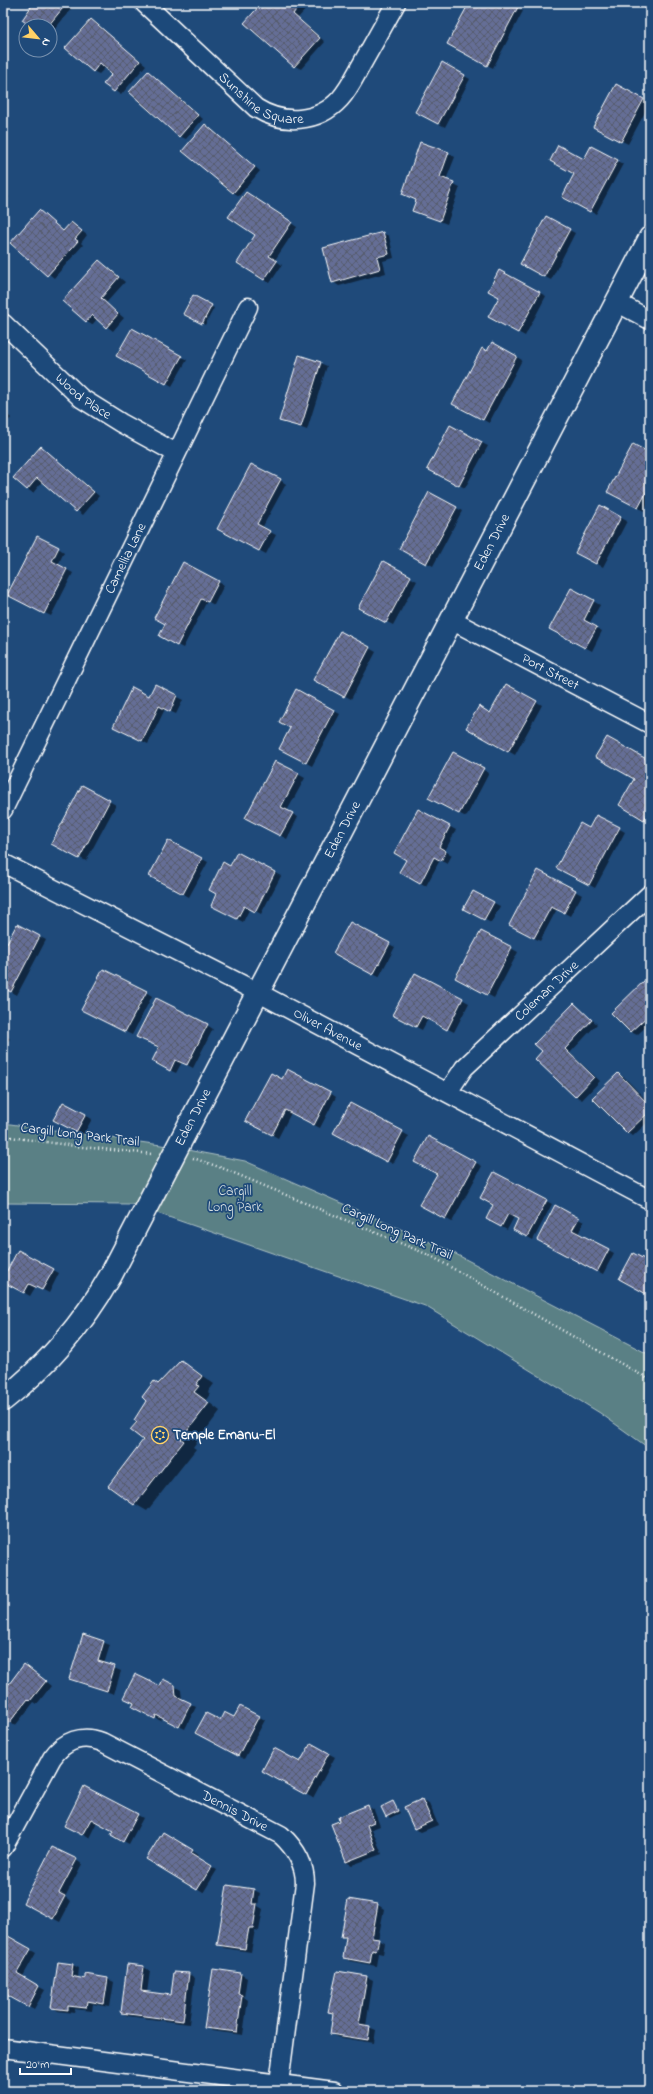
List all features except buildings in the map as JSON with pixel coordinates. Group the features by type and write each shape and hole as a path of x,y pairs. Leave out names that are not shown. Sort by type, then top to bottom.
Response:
{"street":[{"name":"Sunshine Square","path":"144,3 256,108 272,116 293,119 316,116 328,109 340,99 396,3"},
{"name":"Eden Drive","path":"3,1400 47,1361 77,1327 101,1293 650,238"},
{"path":"616,302 650,320"},
{"name":"Camellia Lane","path":"3,810 248,307"},
{"name":"Wood Place","path":"3,323 81,398 116,420 176,453"},
{"name":"Port Street","path":"451,620 650,724"},
{"name":"Oliver Avenue","path":"3,863 257,992 650,1200"},
{"name":"Coleman Drive","path":"448,1092 464,1068 650,894"},
{"name":"Dennis Drive","path":"3,1848 52,1758 62,1746 81,1738 88,1738 102,1742 281,1835 293,1848 300,1860 305,1883 279,2083"},
{"path":"3,2048 334,2091"}],"path":[{"name":"Cargill Long Park Trail","path":"3,1136 155,1155"},
{"name":"Cargill Long Park Trail","path":"190,1157 222,1168 431,1256 650,1380"}],"green space":[{"name":"Cargill Long Park","path":"3,1123 161,1145 245,1161 446,1249 650,1355 650,1449 600,1413 425,1306 131,1204 3,1203"}],"place":[{"name":"Temple Emanu-El","path":"160,1435"}]}
